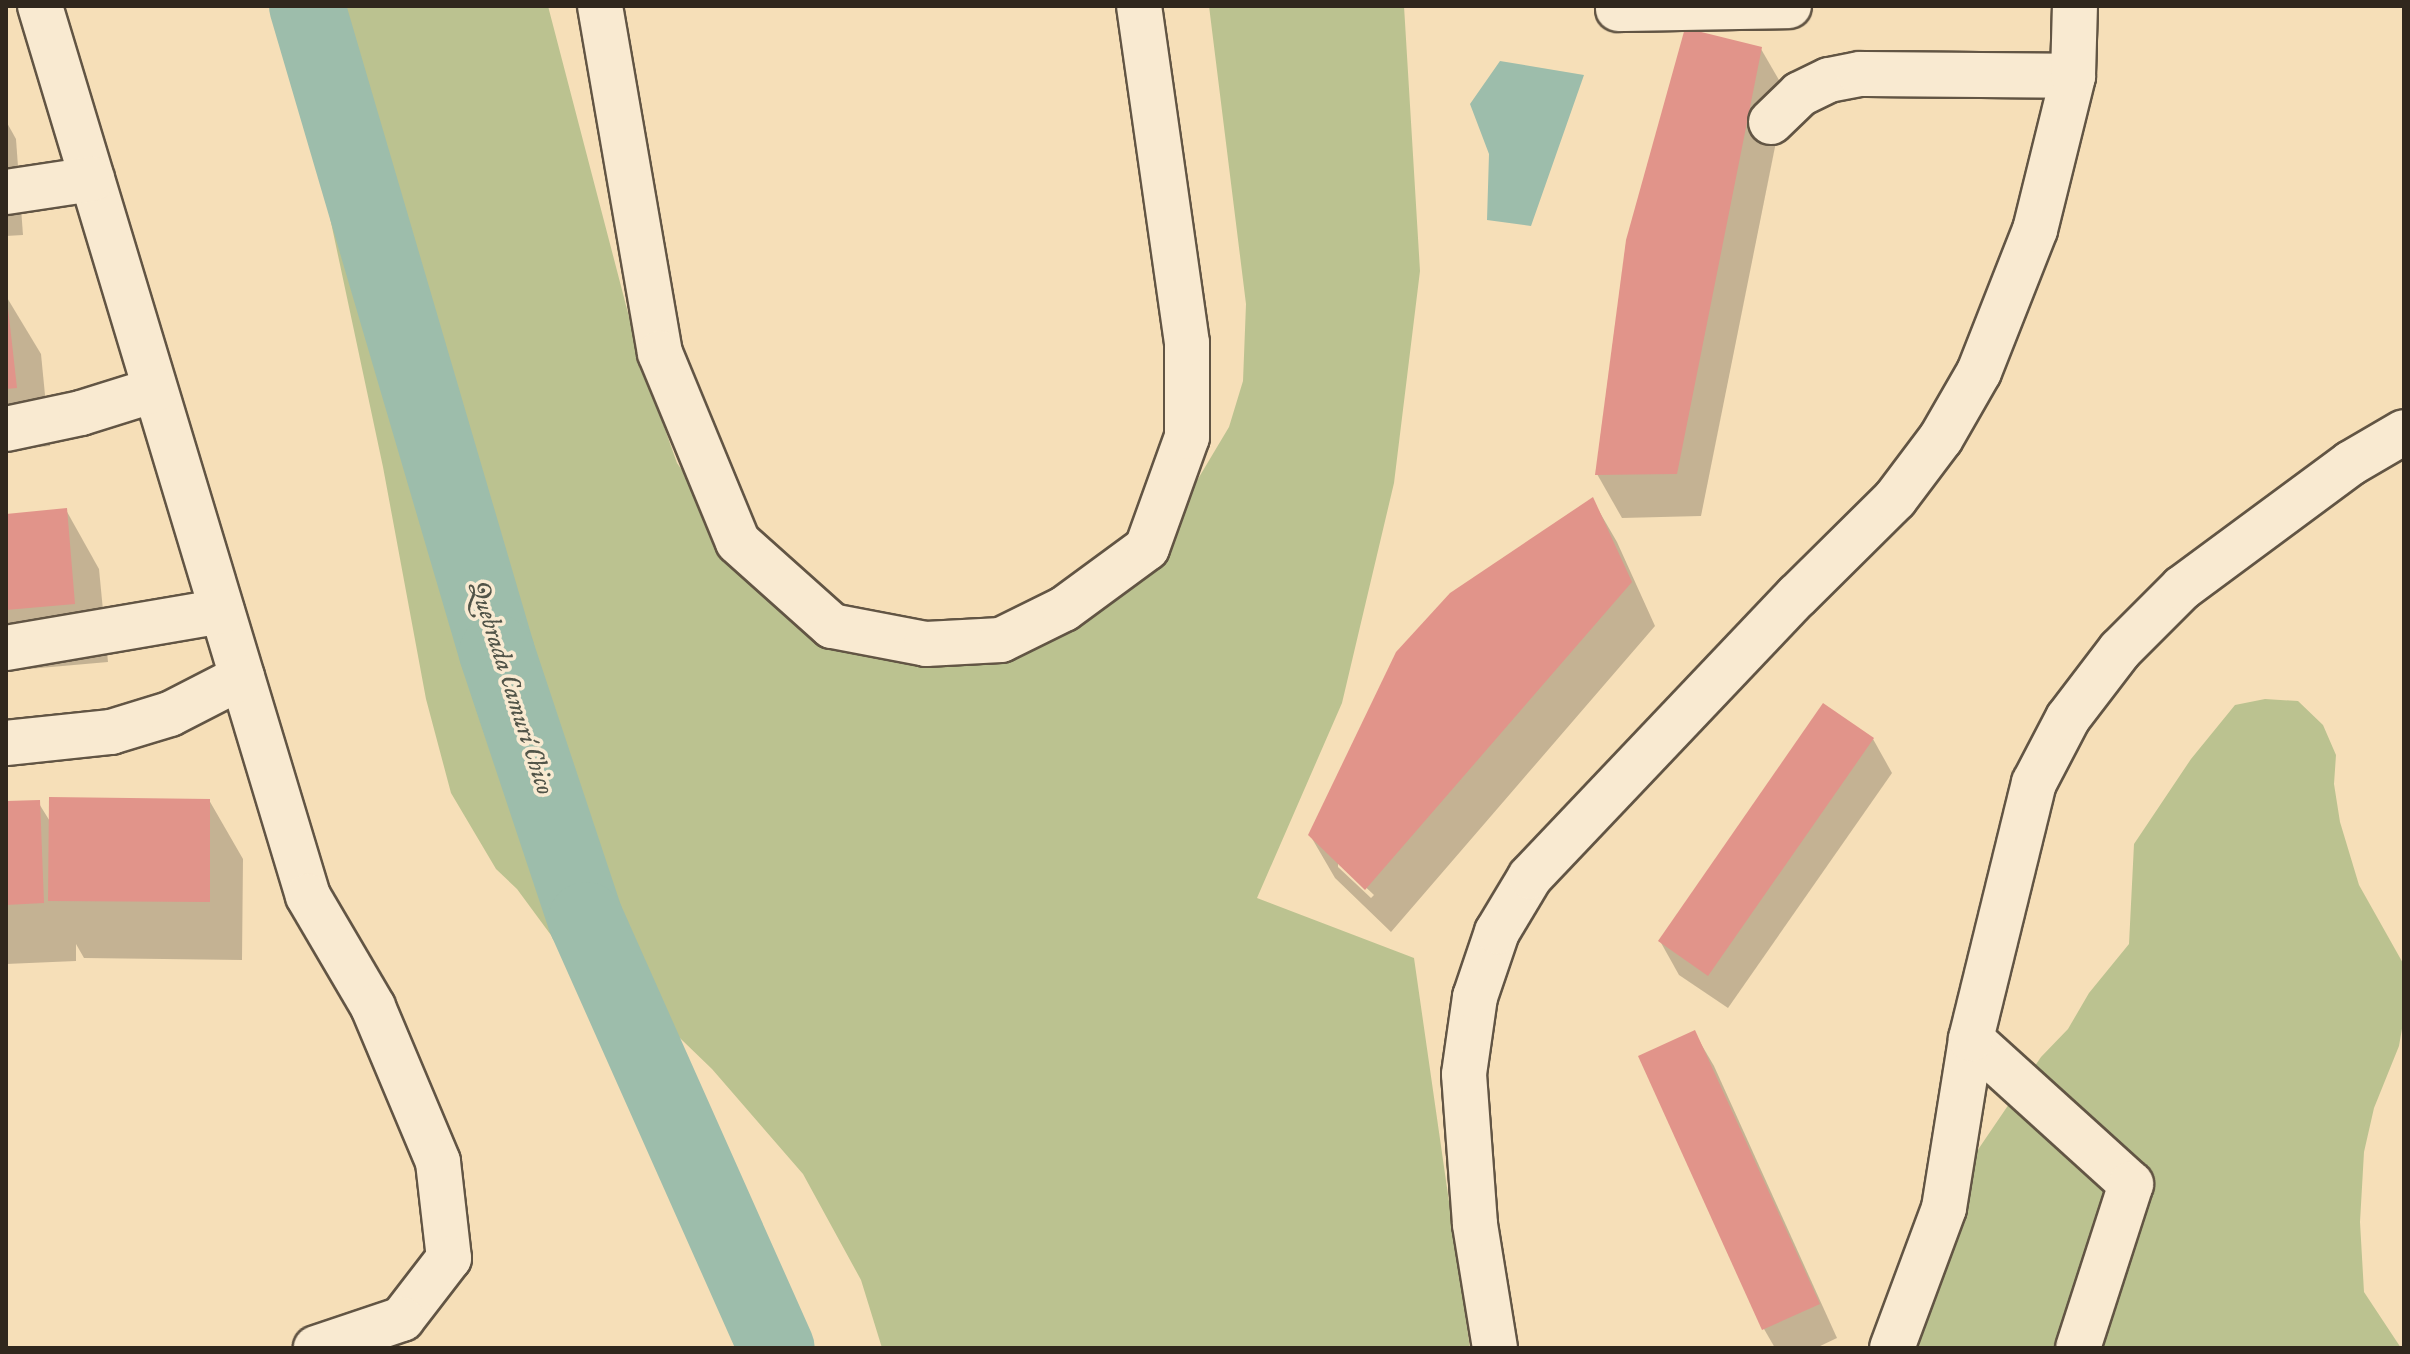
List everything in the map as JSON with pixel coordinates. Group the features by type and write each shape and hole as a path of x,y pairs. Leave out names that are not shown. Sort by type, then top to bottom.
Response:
{"street":[{"path":"40,6 308,896 373,1007 438,1162 449,1258 402,1319 316,1348"},
{"path":"600,6 660,353 738,542 832,626 926,644 1001,640 1064,609 1147,548 1187,437 1187,343 1139,6"},
{"path":"1618,9 1785,6"},
{"path":"1495,1348 1475,1224 1464,1074 1475,997 1497,932 1530,877 1797,596 1895,499 1941,438 1979,372 2030,245 2073,76 2075,6"},
{"path":"1771,122 1800,94 1829,80 1860,74 2073,76"},
{"path":"6,192 92,179"},
{"path":"6,429 81,413 155,390"},
{"path":"1892,1348 1944,1208 1971,1039 2034,783 2068,718 2120,650 2182,588 2351,463 2404,432"},
{"path":"6,648 222,611"},
{"path":"6,743 111,732 170,714 242,677"},
{"path":"1971,1039 2131,1184 2078,1348"}],"green space":[{"path":"285,6 548,6 640,359 677,463 734,545 866,615 1007,633 1183,504 1229,427 1243,381 1246,304 1209,6 1404,6 1420,271 1394,483 1342,703 1257,898 1414,958 1470,1348 882,1348 861,1280 803,1174 712,1069 655,1014 630,994 605,986 573,965 517,889 496,869 451,793 426,699 383,467"},
{"path":"2265,699 2298,701 2323,725 2336,755 2334,784 2340,822 2359,885 2404,965 2404,1017 2399,1046 2374,1108 2364,1152 2360,1222 2364,1292 2401,1348 1894,1348 1973,1157 2041,1057 2068,1029 2089,993 2129,944 2134,844 2191,759 2235,705"}],"shaded area":[{"path":"1500,61 1584,75 1531,226 1487,220 1489,154 1470,104"}],"building":[{"path":"1685,28 1762,47 1677,474 1595,475 1626,240"},
{"path":"6,290 17,388 6,389"},
{"path":"1593,497 1632,582 1365,890 1308,835 1396,652 1450,593"},
{"path":"67,508 75,604 6,610 6,514"},
{"path":"1823,703 1874,738 1708,976 1658,941"},
{"path":"49,797 210,799 210,902 48,901"},
{"path":"40,800 44,903 6,905 6,801"},
{"path":"1695,1030 1820,1304 1762,1330 1638,1056"}],"waterway":[{"name":"Quebrada Camurí Chico","path":"307,6 497,653 586,920 777,1348"}]}
